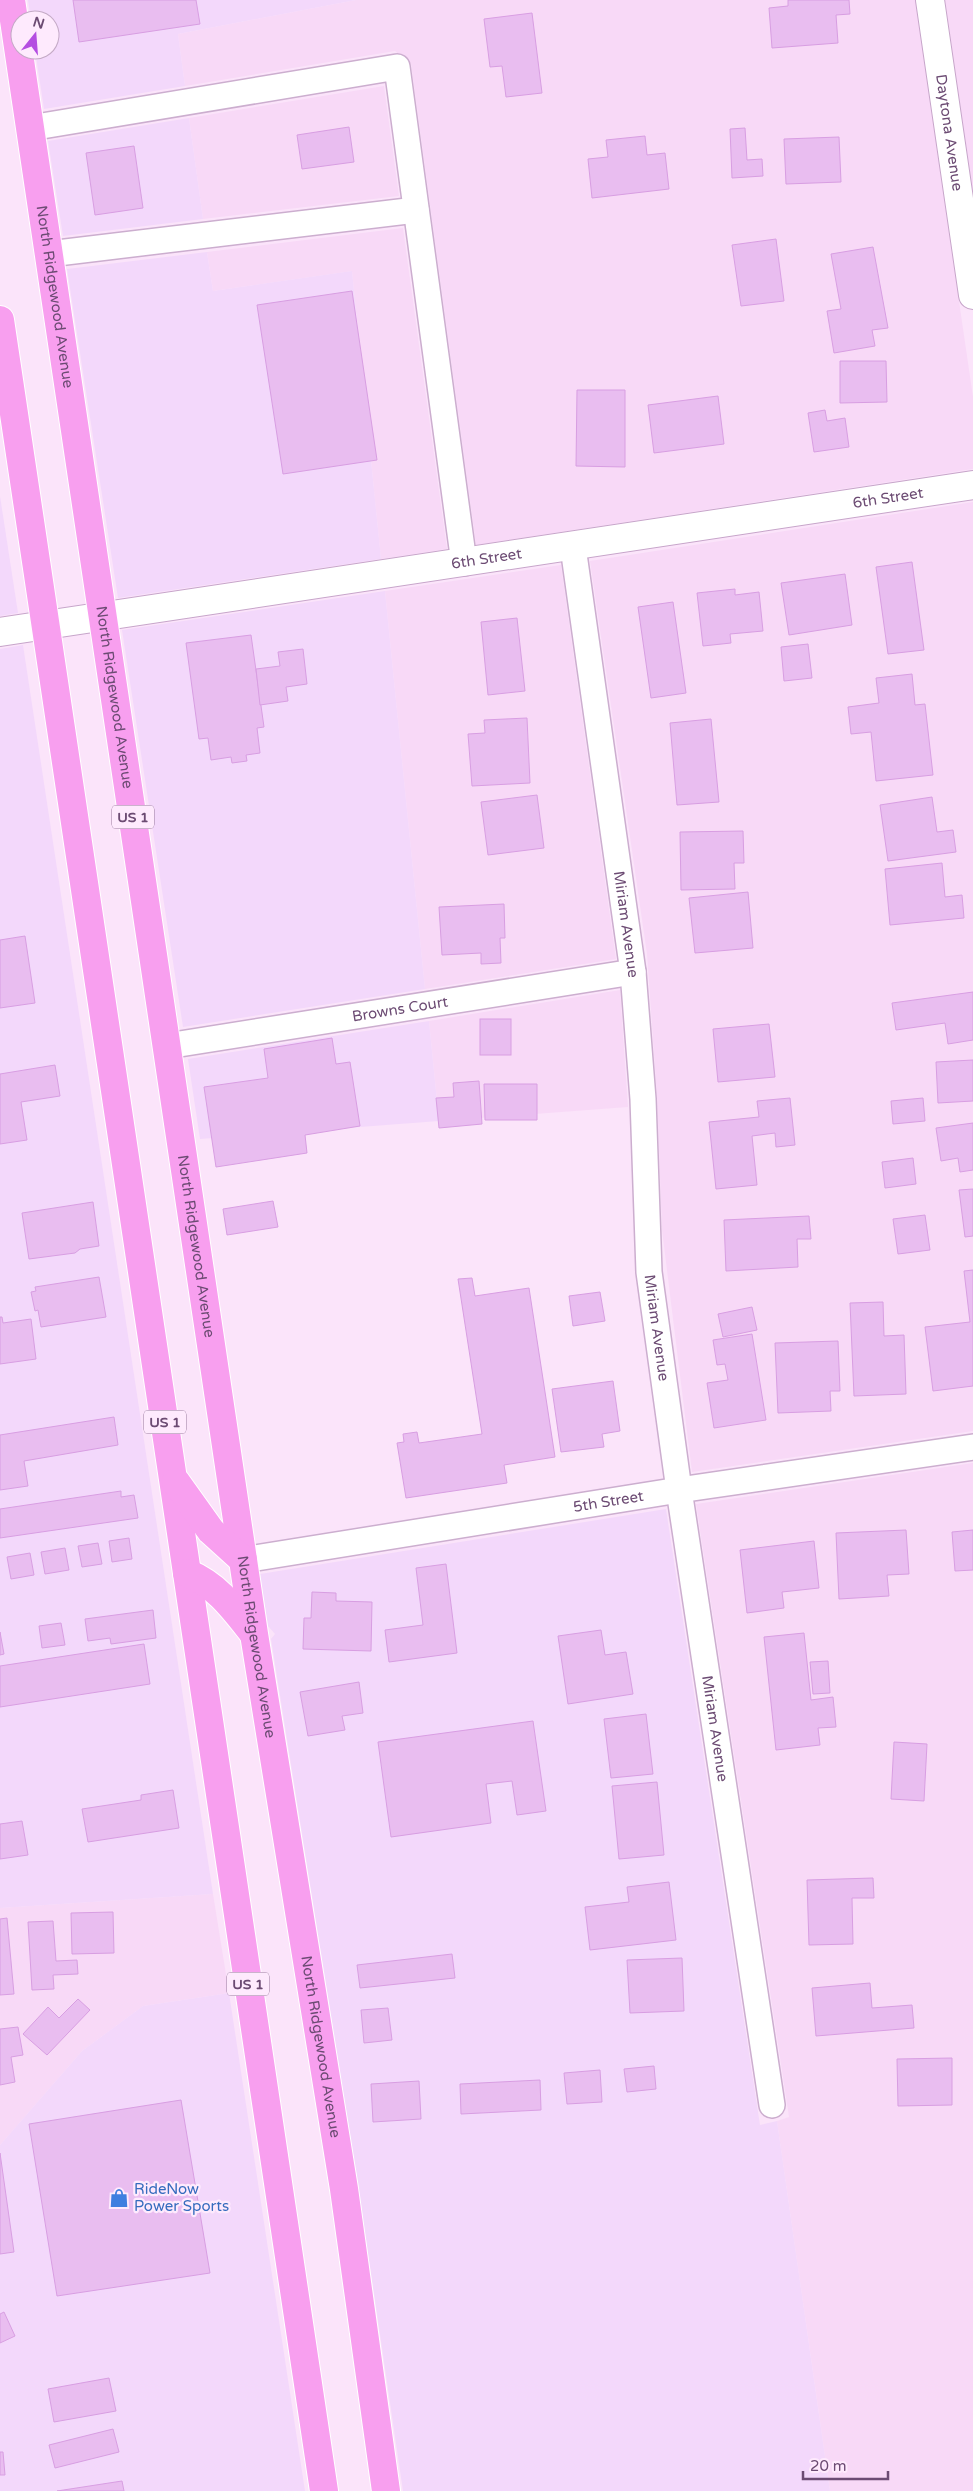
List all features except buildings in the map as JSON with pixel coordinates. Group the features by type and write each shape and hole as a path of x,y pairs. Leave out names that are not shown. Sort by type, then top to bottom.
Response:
{"main road":[{"name":"North Ridgewood Avenue","path":"11,0 254,1634 344,2189 386,2491"},
{"name":"US 1","path":"0,320 324,2491"},
{"path":"173,1477 211,1532 243,1560"},
{"path":"187,1573 203,1579 224,1596 254,1634"}],"street":[{"name":"Daytona Avenue","path":"930,0 973,295"},
{"path":"30,128 397,67 464,563"},
{"path":"49,254 416,210"},
{"name":"6th Street","path":"0,632 573,547 973,485"},
{"name":"Miriam Avenue","path":"573,547 633,972 643,1099 648,1266 679,1490 772,2105"},
{"name":"Browns Court","path":"167,1046 633,972"},
{"name":"5th Street","path":"243,1560 679,1490 973,1447"}],"shaded area":[{"path":"28,0 356,0 178,34 185,86 44,109 37,60 60,60 60,10 30,10"},
{"path":"356,0 915,0 973,397 973,469 476,545 411,64 395,51 185,86 178,34"},
{"path":"945,0 973,0 973,193"},
{"path":"384,86 399,196 203,219 189,118"},
{"path":"189,118 203,219 63,236 48,141"},
{"path":"403,228 447,549 381,559 352,271 213,291 207,252"},
{"path":"207,252 213,291 352,271 381,559 118,598 67,269"},
{"path":"0,496 18,613 0,616"},
{"path":"973,502 973,1431 692,1472 662,1230 657,1097 647,954 590,561"},
{"path":"561,565 616,959 425,989 385,591"},
{"path":"385,591 425,989 183,1027 122,630"},
{"path":"23,645 213,1894 0,1908 0,649"},
{"path":"620,990 628,1107 439,1121 429,1021"},
{"path":"429,1021 439,1121 200,1139 188,1059"},
{"path":"973,1463 973,2491 830,2491 777,2121 789,2117 696,1504"},
{"path":"666,1509 760,2125 777,2121 830,2491 403,2491 358,2185 271,1639 275,1634 268,1626 260,1574"},
{"path":"213,1894 229,1993 143,2006 82,2051 0,2145 0,1908"},
{"path":"229,1993 305,2491 0,2491 0,2145 82,2051 143,2006"}],"place":[{"name":"RideNow Power Sports","path":"119,2198"}]}
